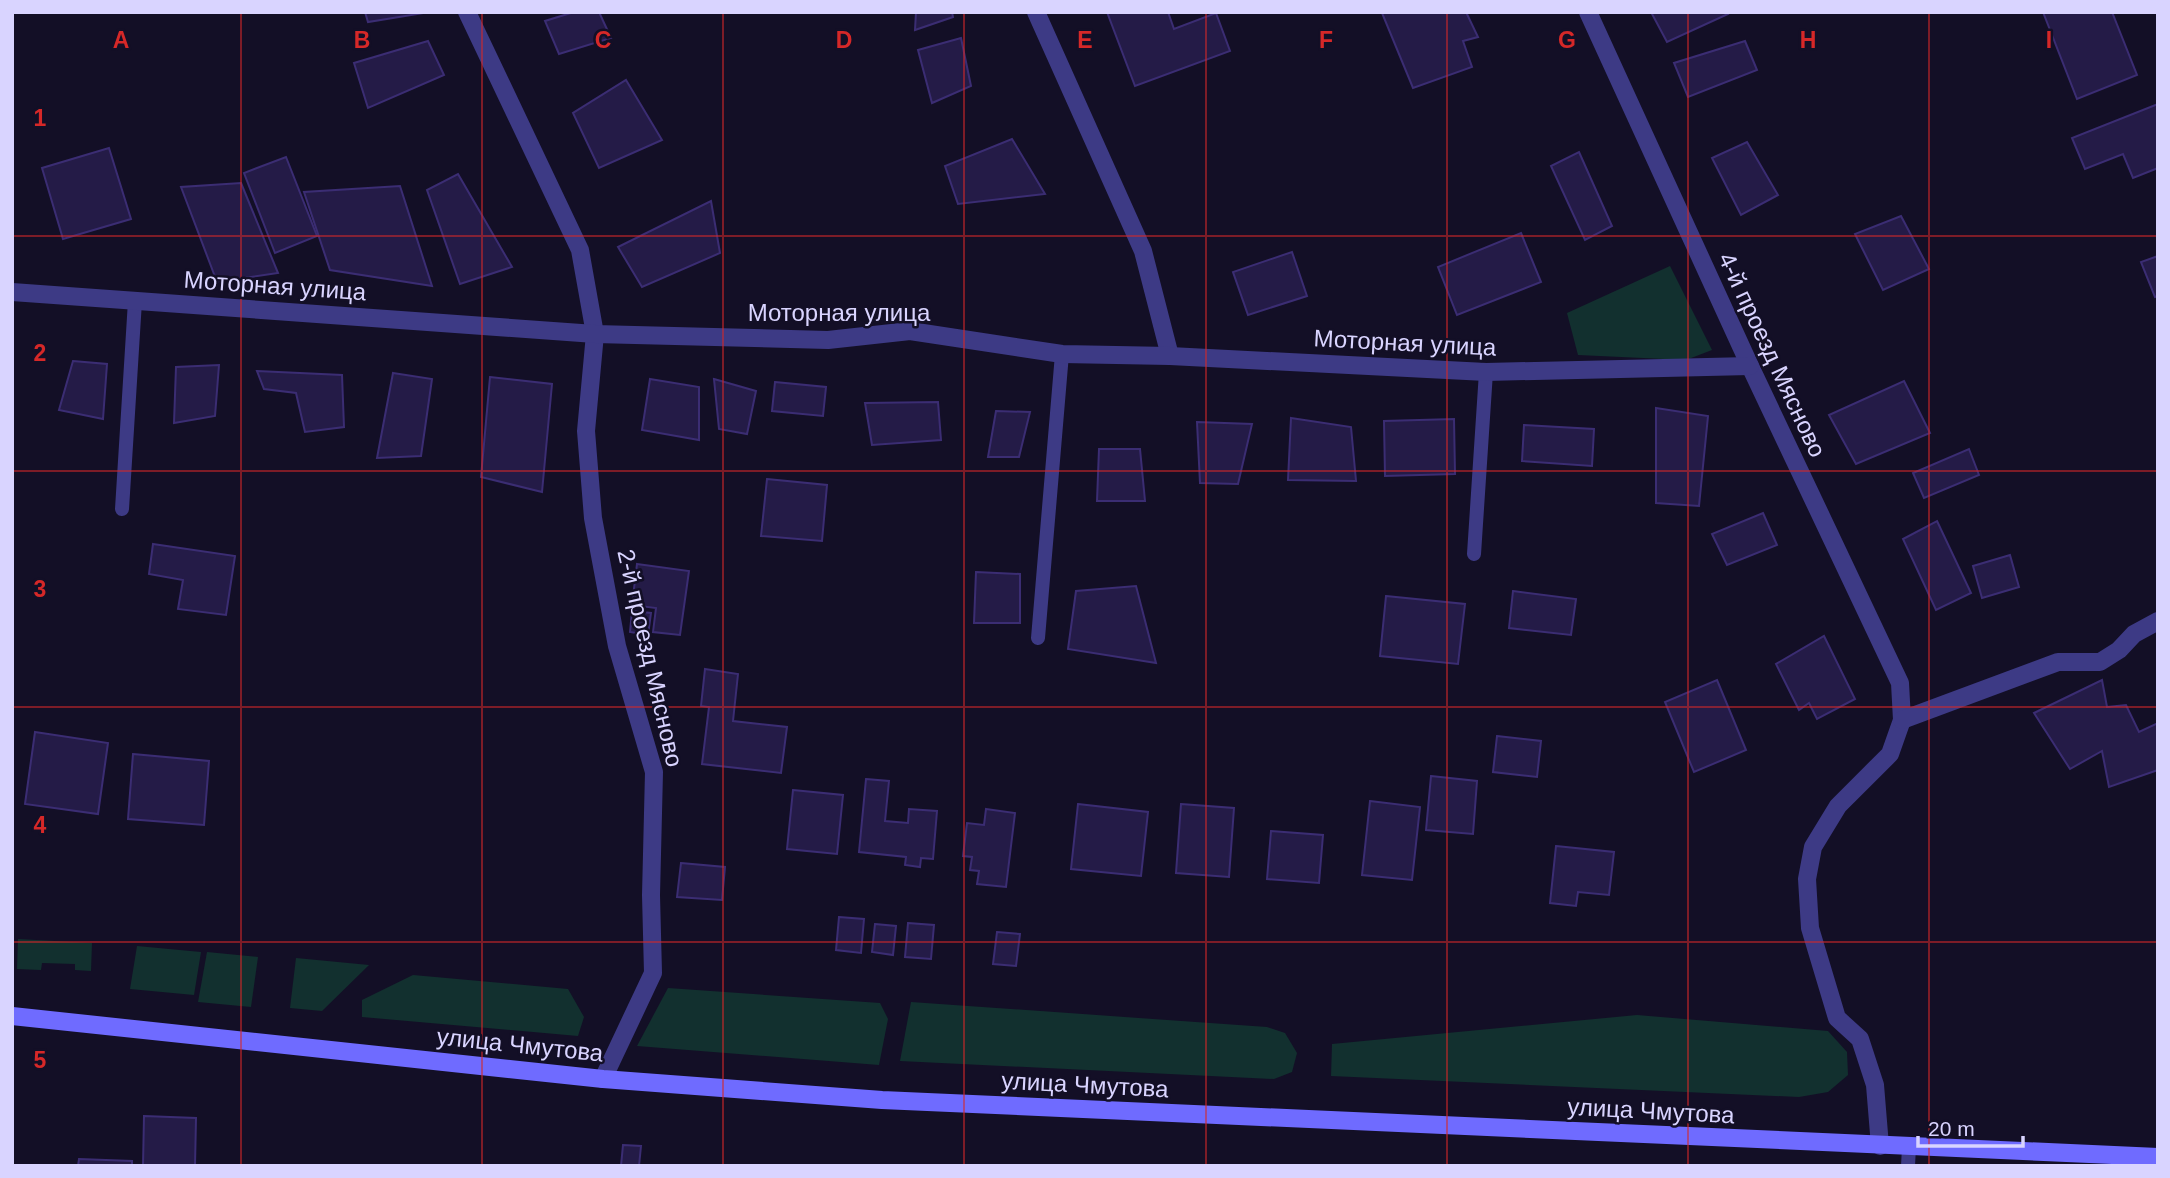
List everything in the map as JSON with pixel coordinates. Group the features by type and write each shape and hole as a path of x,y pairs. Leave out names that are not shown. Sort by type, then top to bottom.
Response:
{"main road":[{"name":"улица Чмутова","path":"12,1016 603,1079 882,1100 2158,1157"}],"street":[{"name":"2-й проезд Мясново","path":"467,12 580,250 594,334 586,431 593,518 617,646 654,772 651,895 653,973 603,1079"},
{"path":"1036,12 1143,251 1170,356"},
{"name":"4-й проезд Мясново","path":"1588,12 1750,366 1900,683 1902,720"},
{"name":"Моторная улица","path":"12,292 594,334 828,340 909,331 1062,354 1170,356 1486,372 1750,366"},
{"path":"1880,1146 1875,1085 1860,1039 1837,1018 1810,928 1807,879 1813,847 1838,806 1891,754 1902,720 2058,662 2100,662 2119,650 2134,634 2158,621"}],"lane":[{"path":"122,509 135,301"},
{"path":"1038,638 1062,354"},
{"path":"1474,554 1486,372"},
{"path":"1908,1166 1909,1147"}],"green space":[{"path":"1670,266 1712,350 1686,360 1578,355 1567,313"},
{"path":"18,939 92,943 91,971 75,970 75,964 42,963 41,970 17,969"},
{"path":"137,946 201,952 194,995 130,989"},
{"path":"207,952 258,957 251,1007 198,1002"},
{"path":"296,958 369,965 322,1011 290,1008"},
{"path":"413,975 568,989 584,1017 578,1036 362,1017 362,1000"},
{"path":"668,988 880,1003 888,1019 879,1065 637,1046"},
{"path":"911,1002 1267,1027 1285,1033 1297,1053 1292,1072 1274,1079 900,1061"},
{"path":"1637,1015 1828,1031 1847,1052 1848,1075 1828,1092 1799,1097 1331,1076 1332,1044"}],"building":[{"path":"365,12 424,12 424,13 368,22"},
{"path":"574,12 599,12 611,38 559,54 545,21"},
{"path":"916,12 952,12 953,17 915,30"},
{"path":"1107,12 1168,12 1174,29 1216,13 1230,51 1135,86"},
{"path":"1466,12 1478,37 1463,41 1472,67 1413,88 1382,13"},
{"path":"1651,12 1727,12 1728,14 1667,42"},
{"path":"2043,12 2112,12 2137,75 2077,99"},
{"path":"961,38 971,86 932,103 918,50"},
{"path":"428,41 444,75 368,108 354,63"},
{"path":"1745,41 1757,70 1688,97 1674,63"},
{"path":"626,80 662,140 599,168 573,113"},
{"path":"2158,104 2158,168 2133,178 2123,154 2085,169 2072,138"},
{"path":"1012,139 1045,194 958,204 945,166"},
{"path":"1747,142 1778,195 1741,215 1712,158"},
{"path":"109,148 131,219 63,239 42,168"},
{"path":"1579,152 1612,226 1585,240 1551,166"},
{"path":"286,157 317,236 275,253 244,173"},
{"path":"458,174 512,267 460,284 427,190"},
{"path":"241,183 278,273 217,282 181,187"},
{"path":"400,186 432,286 330,270 304,192"},
{"path":"711,201 720,253 642,287 618,247"},
{"path":"1901,216 1929,269 1883,290 1855,234"},
{"path":"1521,233 1541,282 1457,315 1438,267"},
{"path":"1292,252 1307,296 1248,315 1233,272"},
{"path":"2158,256 2158,296 2155,297 2141,262"},
{"path":"73,361 107,364 103,419 59,410"},
{"path":"219,365 215,416 174,423 176,367"},
{"path":"257,371 342,375 344,427 305,432 296,393 264,389"},
{"path":"393,373 432,379 421,456 377,458"},
{"path":"490,377 552,384 542,492 481,477"},
{"path":"650,379 699,387 699,440 642,430"},
{"path":"714,379 756,391 747,434 719,429"},
{"path":"1904,381 1930,433 1856,464 1829,415"},
{"path":"775,382 826,387 823,416 772,411"},
{"path":"938,402 941,440 872,445 865,403"},
{"path":"1656,408 1708,416 1699,506 1656,503"},
{"path":"996,411 1030,412 1019,457 988,457"},
{"path":"1291,418 1351,427 1356,481 1288,480"},
{"path":"1454,419 1455,474 1385,476 1384,421"},
{"path":"1197,422 1252,424 1238,484 1200,483"},
{"path":"1524,425 1594,429 1592,466 1522,461"},
{"path":"1099,449 1140,449 1145,501 1097,501"},
{"path":"1969,449 1979,475 1924,498 1913,473"},
{"path":"767,479 827,485 822,541 761,536"},
{"path":"1763,513 1777,545 1727,565 1712,534"},
{"path":"1937,521 1971,593 1936,610 1903,539"},
{"path":"153,544 235,556 226,615 178,609 183,580 149,574"},
{"path":"2010,555 2019,587 1982,598 1973,566"},
{"path":"637,564 689,571 680,635 653,632 656,608 632,605"},
{"path":"976,572 1020,574 1020,623 974,623"},
{"path":"1136,586 1156,663 1068,649 1076,591"},
{"path":"1513,591 1576,599 1571,635 1509,628"},
{"path":"1386,596 1465,604 1458,664 1380,656"},
{"path":"632,611 651,613 648,635 630,632"},
{"path":"1824,636 1855,699 1817,719 1809,703 1799,710 1776,664"},
{"path":"705,669 738,674 733,721 787,727 781,773 702,764 709,707 701,706"},
{"path":"1717,680 1746,750 1694,772 1665,702"},
{"path":"2102,680 2107,707 2126,705 2139,732 2158,723 2158,770 2109,787 2102,751 2070,769 2034,713"},
{"path":"35,732 108,743 98,814 25,804"},
{"path":"1497,736 1541,741 1537,777 1493,772"},
{"path":"133,754 209,761 204,825 128,819"},
{"path":"1431,776 1477,781 1473,834 1426,830"},
{"path":"866,779 889,781 885,821 908,823 909,809 937,811 933,859 921,858 920,867 905,865 906,857 859,852"},
{"path":"793,790 843,795 837,854 787,849"},
{"path":"1370,801 1420,807 1412,880 1362,875"},
{"path":"1078,804 1148,812 1141,876 1071,869"},
{"path":"1181,804 1234,808 1229,877 1176,873"},
{"path":"986,809 1015,813 1006,887 977,884 979,871 970,870 972,857 963,856 967,823 984,825"},
{"path":"1271,831 1323,835 1319,883 1267,879"},
{"path":"1556,846 1614,852 1609,895 1578,892 1576,906 1550,903"},
{"path":"681,863 725,867 722,900 677,897"},
{"path":"839,917 864,919 861,953 836,950"},
{"path":"908,923 934,925 931,959 905,957"},
{"path":"875,924 896,926 893,955 872,952"},
{"path":"997,932 1020,934 1016,966 993,964"},
{"path":"144,1116 196,1118 195,1166 143,1166"},
{"path":"623,1145 641,1146 639,1166 621,1166"},
{"path":"79,1159 132,1161 132,1166 78,1166"}]}
